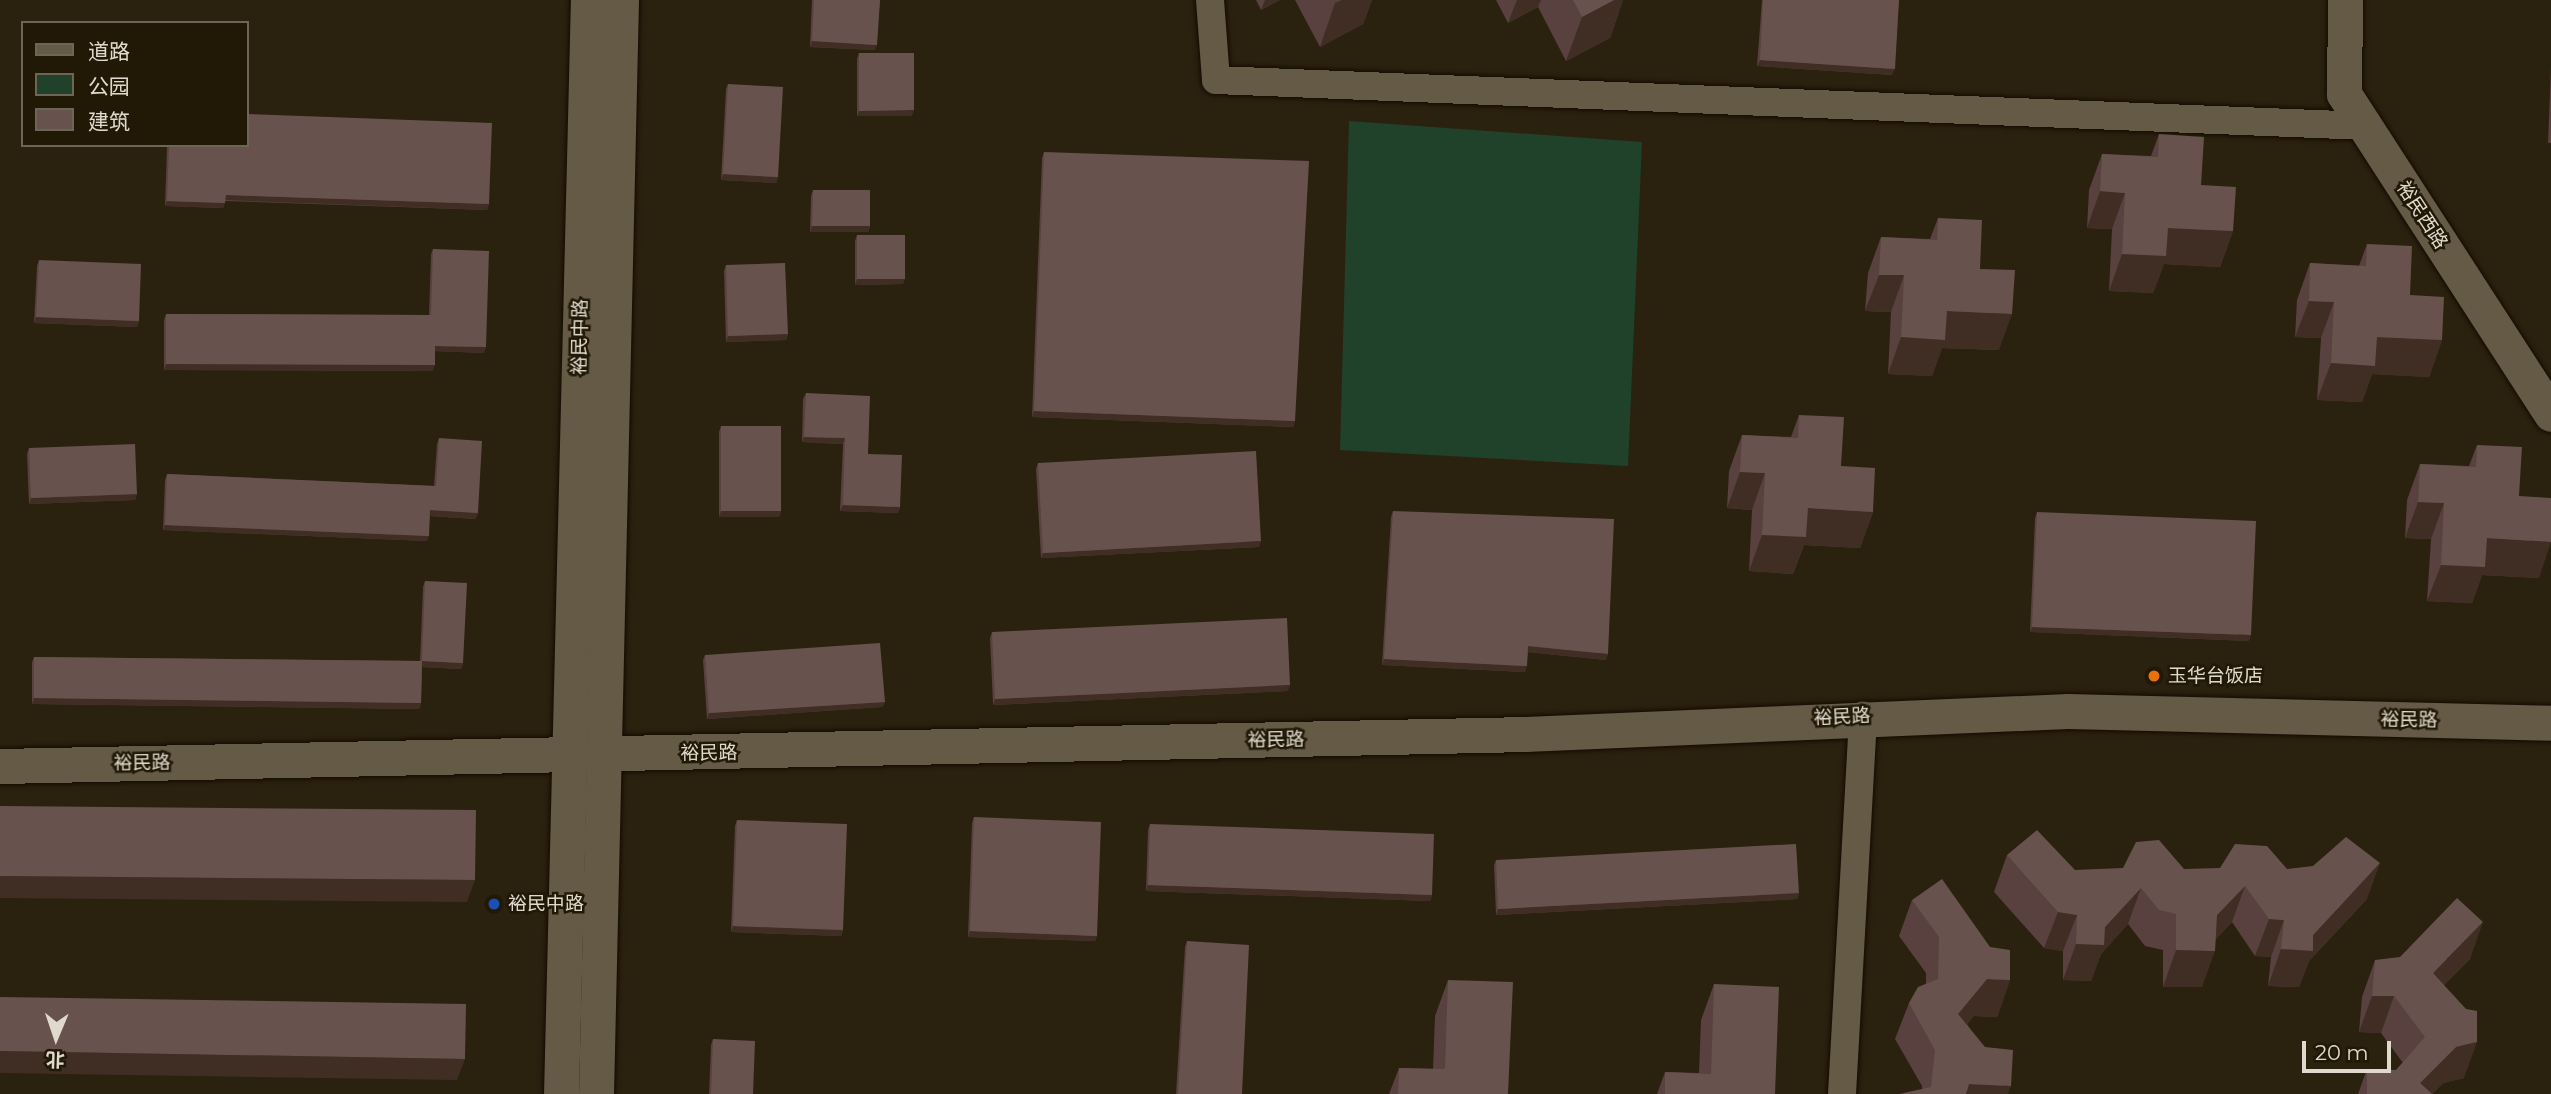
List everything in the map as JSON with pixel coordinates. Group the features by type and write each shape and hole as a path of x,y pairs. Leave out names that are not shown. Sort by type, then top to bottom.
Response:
{"street":[{"name":"裕民中路","path":"588,0 587,756 596,1094"},
{"name":"裕民中路","path":"561,1094 587,756 621,0"},
{"path":"1210,0 1216,80 2365,126"},
{"name":"裕民西路","path":"2345,0 2344,94 2551,414"},
{"name":"裕民路","path":"0,766 587,756 1525,734 1863,716 2068,711 2551,723"},
{"path":"1842,1094 1863,716"}],"green space":[{"path":"1349,121 1642,142 1628,466 1340,450"}],"building":[{"path":"814,0 880,0 877,45 812,41"},
{"path":"1573,0 1614,0 1582,17"},
{"path":"1763,0 1899,0 1895,69 1760,60"},
{"path":"859,53 914,53 914,110 859,111"},
{"path":"728,84 783,87 778,177 723,174"},
{"path":"248,114 492,123 489,204 226,195 225,203 167,201 169,147 248,147"},
{"path":"2159,134 2204,137 2201,185 2236,187 2233,231 2168,228 2166,256 2122,254 2125,193 2100,191 2102,154 2158,157"},
{"path":"1044,152 1309,161 1295,421 1034,411"},
{"path":"813,190 870,190 870,226 812,226"},
{"path":"1938,218 1982,220 1980,269 2015,270 2012,314 1947,311 1945,340 1901,337 1904,275 1879,275 1881,237 1937,240"},
{"path":"857,235 905,235 905,279 857,279"},
{"path":"2367,244 2412,246 2410,295 2444,297 2442,340 2377,337 2375,366 2331,363 2334,302 2309,301 2310,263 2366,266"},
{"path":"433,249 489,251 486,347 435,346 435,365 166,364 166,314 431,315"},
{"path":"39,260 141,264 139,321 36,317"},
{"path":"785,263 788,334 728,336 726,265"},
{"path":"806,393 870,396 868,454 902,455 900,507 843,505 845,438 804,437"},
{"path":"1799,415 1844,417 1841,466 1875,468 1873,512 1808,508 1806,537 1762,535 1765,473 1740,472 1742,435 1798,438"},
{"path":"721,426 781,426 781,511 721,511"},
{"path":"439,438 482,441 478,513 430,510 429,536 165,525 167,474 436,486"},
{"path":"135,444 137,494 31,498 29,448"},
{"path":"2477,445 2522,447 2519,496 2551,498 2551,542 2487,538 2485,567 2441,565 2444,503 2418,502 2420,464 2476,467"},
{"path":"1256,451 1261,541 1043,553 1038,463"},
{"path":"1393,511 1614,519 1608,654 1528,646 1527,666 1384,659"},
{"path":"2037,512 2256,521 2251,635 2032,627"},
{"path":"425,581 467,583 463,663 422,661"},
{"path":"1287,618 1290,685 995,699 992,632"},
{"path":"880,643 885,702 709,713 705,655"},
{"path":"34,657 422,661 421,703 34,698"},
{"path":"0,806 476,810 475,880 0,876"},
{"path":"974,817 1101,822 1097,936 970,931"},
{"path":"737,820 847,824 843,930 733,926"},
{"path":"1150,824 1434,834 1432,895 1148,885"},
{"path":"2037,830 2075,870 2123,868 2136,842 2159,840 2184,869 2220,868 2235,844 2267,846 2287,869 2313,866 2346,837 2380,863 2313,935 2313,951 2281,949 2284,920 2269,919 2245,886 2217,915 2215,951 2176,950 2176,914 2159,910 2141,888 2105,927 2104,945 2076,944 2077,915 2058,912 2007,855"},
{"path":"1796,844 1799,893 1498,909 1496,860"},
{"path":"1942,879 1990,947 2010,950 2010,980 1987,979 1958,1014 1985,1047 2013,1050 2011,1086 1969,1084 1966,1094 1899,1094 1931,1087 1935,1050 1909,1003 1918,987 1938,979 1939,937 1912,900"},
{"path":"2457,898 2483,922 2433,973 2466,1009 2477,1011 2477,1042 2456,1047 2420,1083 2432,1094 2367,1094 2367,1069 2396,1070 2425,1037 2394,996 2372,996 2375,960 2400,957"},
{"path":"1187,941 1249,945 1242,1094 1178,1094"},
{"path":"1448,980 1513,982 1508,1094 1398,1094 1399,1068 1445,1069"},
{"path":"1714,984 1779,987 1775,1094 1665,1094 1665,1072 1711,1074"},
{"path":"0,997 466,1004 465,1059 0,1051"},
{"path":"713,1039 755,1041 753,1094 711,1094"}],"place":[{"name":"玉华台饭店","path":"2154,676"},
{"name":"裕民中路","path":"494,904"}]}
